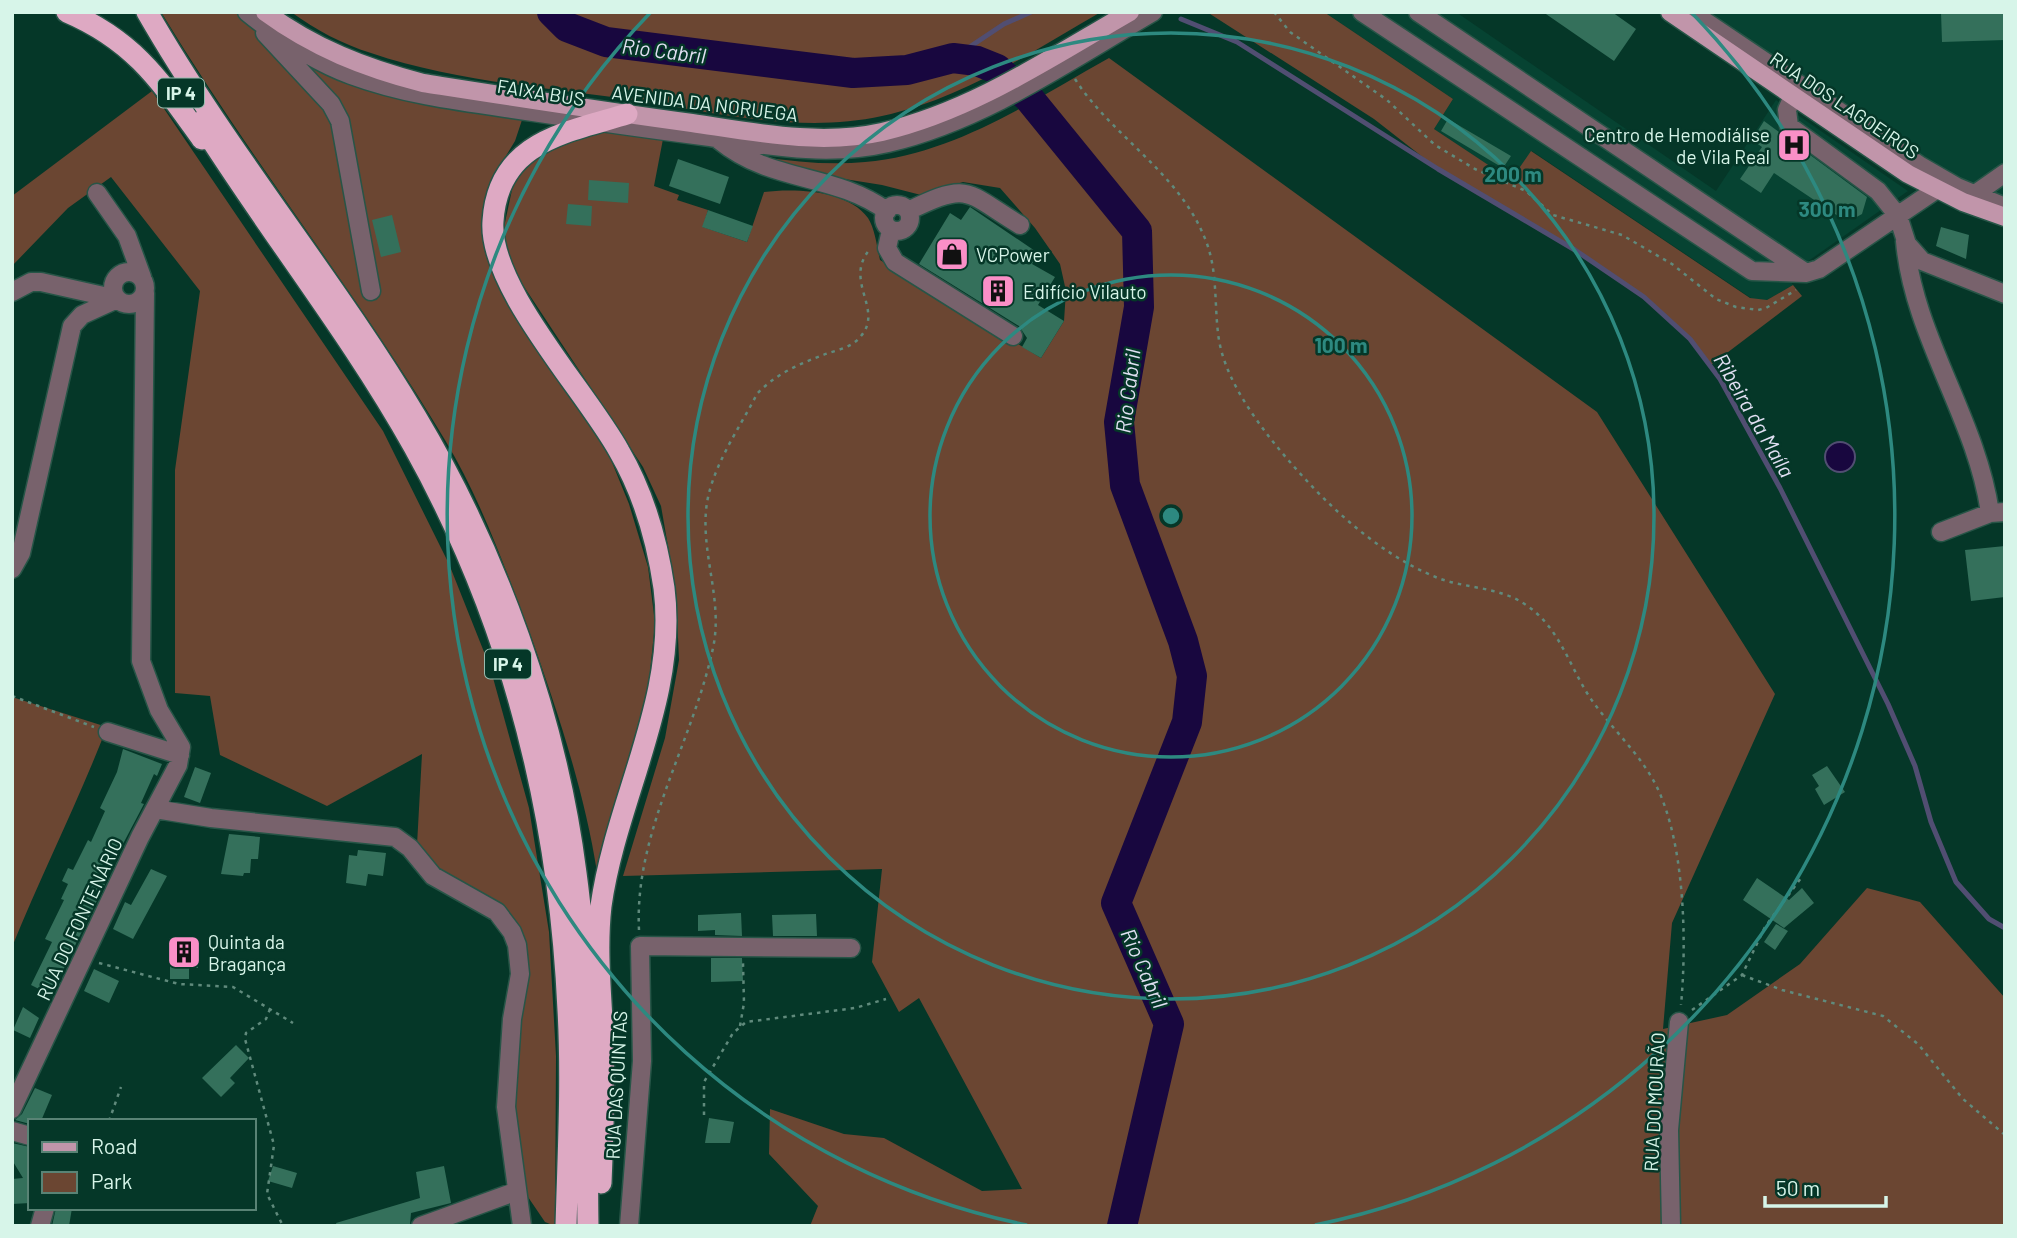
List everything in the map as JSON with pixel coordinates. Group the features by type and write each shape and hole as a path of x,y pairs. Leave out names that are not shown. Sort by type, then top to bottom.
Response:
{"highway":[{"path":"67,12 108,35 144,62 231,172"},
{"name":"IP 4","path":"133,12 231,172 376,382 414,447 462,543 508,664 542,792 563,939 569,1054 566,1226"},
{"name":"IP 4","path":"147,12 187,80 418,420 468,515 519,644 559,778 577,876 585,967 588,1226"},
{"path":"596,1226 601,1169 603,1043 598,947 602,904 662,672 666,615 664,589 652,529 631,471 509,285 492,235 500,187 515,162 551,138 627,114"}],"main road":[{"name":"AVENIDA DA NORUEGA","path":"255,14 325,51 382,72 423,83 796,137 839,137 880,132 991,98 1061,58 1130,12"},
{"name":"RUA DOS LAGOEIROS","path":"1670,12 1908,174 1937,189 1969,198 2005,216"}],"street":[{"path":"1061,58 1153,12"},
{"path":"1362,12 1739,265 1762,273 1806,273 1819,269 1937,189"},
{"path":"1418,12 1806,273"},
{"path":"1691,12 1969,198 2005,207"},
{"path":"255,14 274,45 331,104 340,121 371,291"},
{"name":"FAIXA BUS","path":"255,14 311,56 368,81 437,98 789,149 862,148 936,128 991,98"},
{"path":"1793,96 1786,119 1795,133 1863,178 1898,216 1905,238 1911,282 1997,512 1941,532"},
{"path":"704,125 741,156 765,168 847,188 889,223 906,228 910,222 908,211 947,193 963,192 1020,225"},
{"path":"1969,198 2005,173"},
{"path":"97,192 122,229 143,285 141,661 159,710 181,751"},
{"path":"889,223 887,248 895,262 1013,335"},
{"path":"1905,238 1916,256 1929,265 2005,294"},
{"path":"1739,265 1740,247 1749,240 1763,244"},
{"path":"1762,273 1771,262 1763,244"},
{"path":"132,250 113,290 142,336"},
{"path":"92,291 119,276 133,272 143,285"},
{"path":"12,292 21,286 41,282 92,291 122,302"},
{"path":"12,569 22,553 72,326 82,315 122,302 138,302 143,285"},
{"path":"108,732 181,751"},
{"name":"RUA DO FONTENÁRIO","path":"12,1109 155,809 170,783 181,751"},
{"path":"155,809 211,818 395,837 410,848 433,876 484,903 505,921 517,945 520,966 512,1019 506,1107 522,1226"},
{"path":"640,946 851,948"},
{"name":"RUA DAS QUINTAS","path":"629,1226 642,1061 640,946"},
{"name":"RUA DO MOURÃO","path":"1671,1226 1669,1130 1679,1022"},
{"path":"421,1226 517,1191"}],"path":[{"path":"1274,12 1290,32 1387,100 1435,145 1475,169 1526,191 1553,215 1622,235 1672,264 1716,299 1736,306 1758,310 1766,308 1796,290"},
{"path":"1061,58 1109,121 1164,177 1195,218 1214,267 1221,352 1230,375 1271,438 1320,492 1378,545 1437,578 1521,601 1545,620 1562,642 1572,667 1610,726 1650,775 1673,825 1679,860 1683,982 1679,1022"},
{"path":"640,946 638,914 649,848 658,815 691,726 713,647 717,617 706,511 711,486 757,394 766,384 776,377 846,348 860,339 867,329 869,317 859,277 860,265 889,223"},
{"path":"12,696 108,732"},
{"path":"1679,1022 1742,975 1765,927 1801,878"},
{"path":"704,1115 704,1082 740,1026 744,1003 744,946"},
{"path":"86,957 139,975 179,984 233,987 292,1023"},
{"path":"1742,975 1782,990 1883,1016 1918,1044 1963,1099 2005,1135"},
{"path":"740,1026 753,1019 855,1008 886,999"},
{"path":"270,1009 266,1019 246,1033 245,1039 274,1145 267,1194 283,1226"},
{"path":"110,1119 121,1087"}],"shaded area":[{"path":"1324,12 1456,12 1716,191 1776,100 1908,191 1787,276 1793,285 1767,300 1754,300 1532,151 1512,181 1434,129 1453,99"},
{"path":"1699,12 2005,12 2005,202 1965,186"},
{"path":"1840,442 1851,446 1855,457 1851,468 1840,472 1829,468 1825,457 1829,446"}],"green space":[{"path":"161,12 243,12 433,104 522,120 515,141 492,179 485,215 562,377 609,455 629,504 648,567 655,623 647,702 597,872 577,779 549,688 500,556 458,462 411,385 195,67"},
{"path":"291,12 1101,12 995,73 940,98 882,116 817,123 751,119 620,98 494,82 432,70 350,45 320,31"},
{"path":"1207,12 1324,12 1453,99 1434,129 1511,180 1531,151 1750,298 1767,300 1793,285 1802,296 1711,365 1668,317 1615,276 1438,169 1374,119"},
{"path":"1109,58 1597,412 1775,694 1672,923 1663,1029 1727,1015 1800,964 1867,888 1920,902 2005,998 2005,1226 810,1226 818,1206 769,1154 770,1109 844,1134 884,1138 982,1191 1022,1189 919,998 899,1012 872,962 882,869 623,876 665,738 679,660 676,592 661,506 643,467 515,273 503,232 513,185 530,162 542,153 582,134 617,129 663,139 654,186 679,195 677,200 708,210 703,227 747,242 764,192 791,190 834,196 859,209 868,218 880,260 1041,358 1064,321 1066,291 1060,264 1035,228 1000,188 963,182 921,195 882,185 813,174 742,154 819,163 865,162 898,157 961,137 992,123"},
{"path":"152,91 383,431 449,564 490,667 529,808 549,932 556,1056 555,1226 545,1222 528,1197 514,1122 515,1064 529,968 526,941 507,910 437,874 417,845 422,754 327,806 220,755 210,696 175,693 175,470 200,291 111,177 68,208 12,266 12,196"},
{"path":"12,697 107,727 12,947"}],"building":[{"path":"1543,12 1612,12 1636,29 1614,61"},
{"path":"1941,12 2005,12 2005,40 1942,42"},
{"path":"1448,119 1511,156 1503,168 1441,131"},
{"path":"1764,121 1867,197 1862,214 1853,219 1841,218 1774,173 1761,193 1740,179 1762,147 1752,140"},
{"path":"678,159 729,177 720,204 669,186"},
{"path":"589,180 629,183 628,203 588,200"},
{"path":"568,204 592,206 591,226 566,224"},
{"name":"Edifício Vilauto","path":"970,207 1038,253 1032,264 1055,277 1038,305 1064,321 1041,358 1022,347 1027,338 1019,326 919,264 950,213 961,220"},
{"path":"708,210 753,226 747,242 702,227"},
{"path":"392,215 401,252 381,257 372,220"},
{"path":"1941,227 1969,235 1966,259 1936,246"},
{"path":"2005,546 2005,597 1971,601 1965,550"},
{"path":"123,749 162,764 157,776 154,774 141,803 144,804 114,861 106,857 96,880 105,884 51,995 31,985 52,942 45,939 64,900 61,899 68,884 62,881 68,868 73,870 88,840 91,842 105,811 100,808 117,772"},
{"path":"1827,766 1845,792 1824,805 1815,789 1819,786 1812,775"},
{"path":"195,767 211,773 200,803 184,797"},
{"path":"229,834 260,837 258,859 251,859 250,873 244,873 243,876 221,874"},
{"path":"358,850 386,853 383,876 368,874 366,886 346,883 349,855 357,856"},
{"path":"151,869 167,876 133,939 113,929 125,902 131,905"},
{"path":"1757,878 1789,900 1802,888 1814,903 1784,928 1743,900"},
{"path":"741,913 742,936 715,935 715,930 698,931 698,915"},
{"path":"816,914 817,936 773,936 772,915"},
{"path":"1776,924 1788,931 1775,950 1764,942"},
{"name":"Quinta da Bragança","path":"170,942 198,942 198,968 189,968 189,979 170,979"},
{"path":"711,958 742,958 743,981 711,982"},
{"path":"94,969 119,981 109,1003 84,991"},
{"path":"23,1007 39,1018 30,1038 13,1030"},
{"path":"236,1045 249,1058 230,1078 235,1083 221,1097 202,1078"},
{"path":"35,1088 52,1095 42,1119 28,1119 28,1123 15,1120 22,1114"},
{"path":"709,1118 734,1122 730,1143 705,1143"},
{"path":"12,1143 28,1147 28,1203 12,1204 12,1179 23,1178 12,1160"},
{"path":"273,1166 297,1173 292,1188 268,1181"},
{"path":"444,1166 451,1203 411,1213 410,1224 403,1226 337,1226 336,1223 420,1198 416,1172"},
{"path":"56,1210 72,1210 69,1226 52,1226"}],"waterway":[{"name":"Rio Cabril","path":"552,12 567,27 606,42 853,73 907,70 953,58 977,61 997,69 1028,97 1137,231 1139,307 1119,422 1125,485 1183,641 1192,676 1187,722 1116,903 1169,1024 1122,1226"},
{"name":"Ribeira da Maíla","path":"953,58 1004,24 1031,12"},
{"name":"Ribeira da Maíla","path":"1181,19 1237,42 1438,169 1575,250 1644,297 1690,339 1720,379 1780,488 1888,704 1915,766 1931,822 1956,882 1989,919 2005,928"}],"place":[{"name":"Centro de Hemodiálise de Vila Real","path":"1794,145"},
{"name":"VCPower","path":"952,254"},
{"name":"Edifício Vilauto","path":"998,291"},
{"name":"Quinta da Bragança","path":"184,952"}]}
